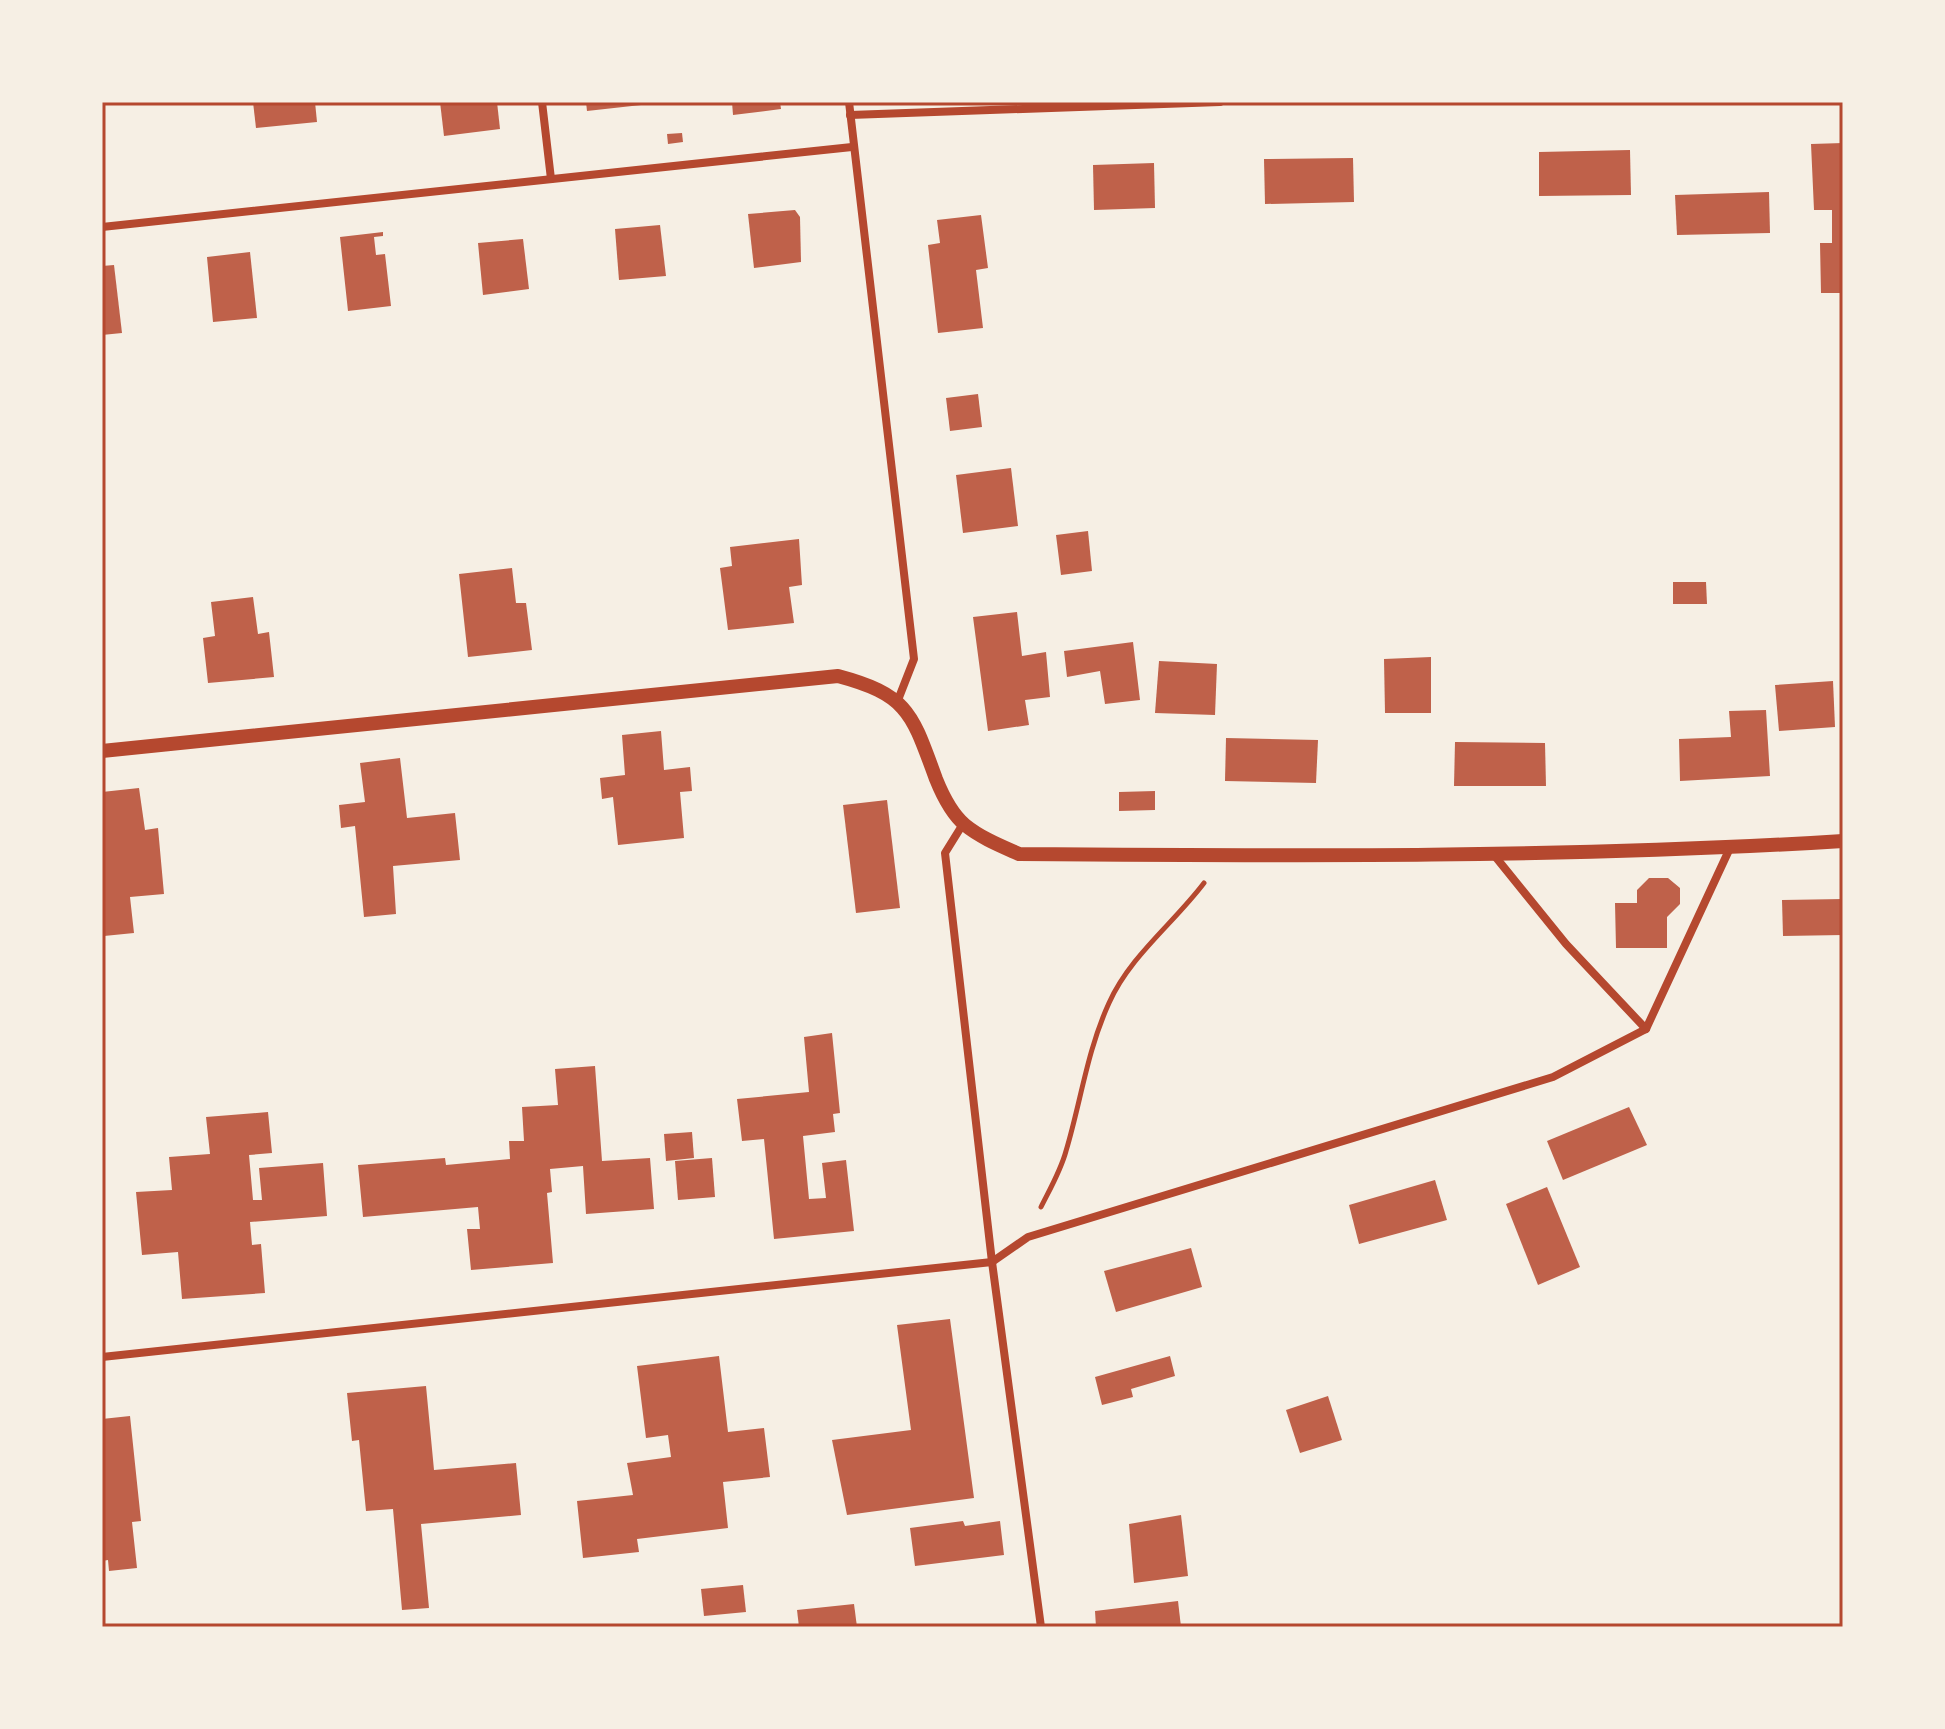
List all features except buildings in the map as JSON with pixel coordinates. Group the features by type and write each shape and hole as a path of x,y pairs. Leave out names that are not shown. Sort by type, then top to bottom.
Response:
{"street":[{"path":"542,102 551,179"},
{"path":"849,102 914,659 898,700"},
{"path":"850,115 1220,102"},
{"path":"102,227 852,147"},
{"path":"102,751 838,676 870,684 898,700 917,727 942,793 963,824 1019,854 1494,854 1730,848 1843,841"},
{"path":"963,824 945,853 992,1262 1041,1627"},
{"path":"102,1357 992,1262 1028,1237 1553,1077 1646,1029 1730,848"},
{"path":"1494,854 1566,944 1646,1029"}],"path":[{"path":"1028,1237 1066,1153 1086,1063 1109,1001 1138,956 1181,913 1224,855"}]}
